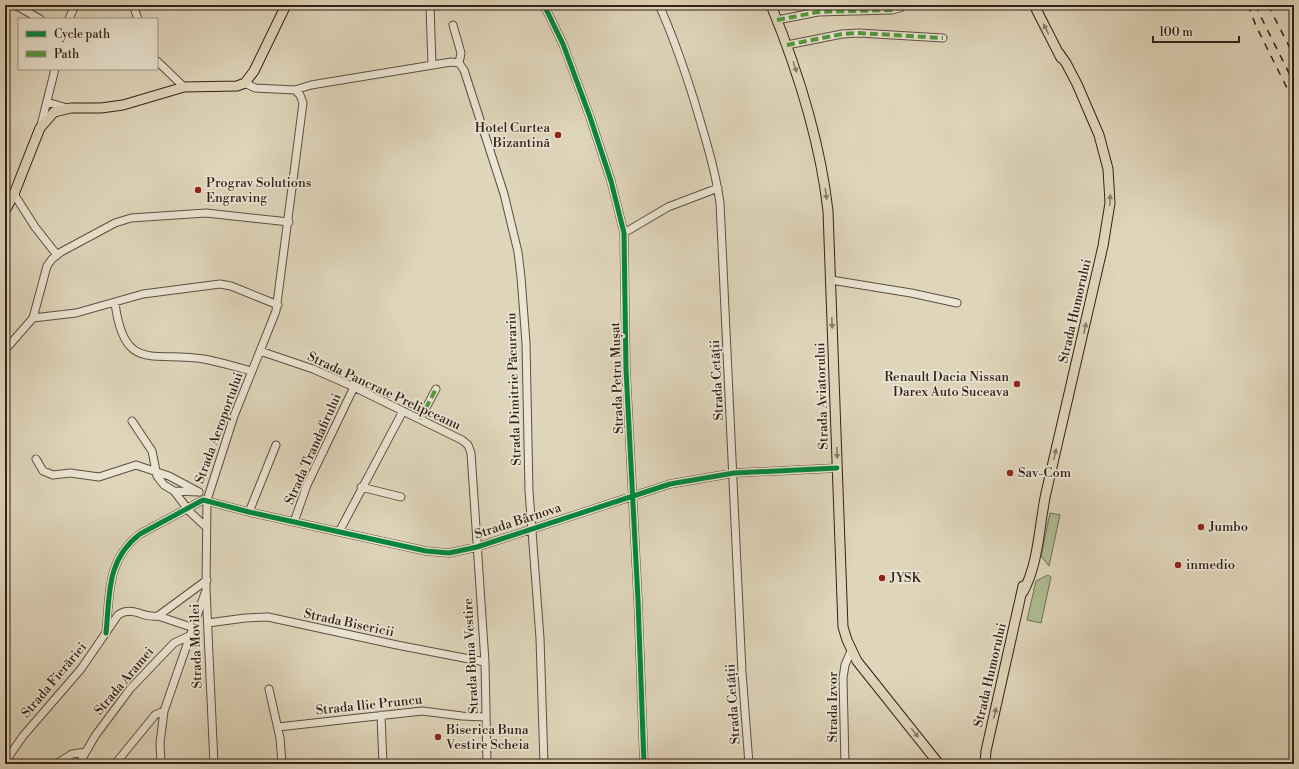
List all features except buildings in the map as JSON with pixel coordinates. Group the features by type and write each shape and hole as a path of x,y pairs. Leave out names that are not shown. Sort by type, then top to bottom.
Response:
{"main road":[{"path":"5,211 14,194 40,128 54,112 67,108 101,108 123,105 184,87 228,87 245,83 257,65 286,5"},
{"name":"Strada Aviatorului","path":"771,5 799,78 824,181 828,211 841,614 845,634 851,651 869,678 939,764"},
{"name":"Strada Humorului","path":"984,764 1023,592 1023,584 1036,530 1041,520 1084,331 1108,216 1110,186 1107,160 1099,135 1066,63 1059,54 1034,5"}],"street":[{"path":"15,5 38,18"},
{"path":"69,18 75,5"},
{"path":"132,5 138,18"},
{"path":"430,5 432,65"},
{"name":"Strada Petru Mușat","path":"544,5 563,44 590,117 611,181 624,233 626,369 633,496 644,764"},
{"name":"Strada Cetății","path":"659,5 680,57 709,151 718,188 722,226 742,672 749,764"},
{"path":"777,20 818,12 892,10 900,8 901,5"},
{"name":"Strada Dimitrie Păcurariu","path":"453,25 461,53 459,63 464,70 494,162 518,252 526,343 529,491 540,646 544,764"},
{"path":"787,45 842,34 859,33 943,38"},
{"path":"158,61 184,87"},
{"path":"245,83 255,88 295,90 432,65 452,62 459,63"},
{"path":"40,128 55,70"},
{"name":"Strada Aeroportului","path":"206,526 207,497 234,416 278,306 303,103 300,95 295,90"},
{"path":"47,102 67,108"},
{"path":"624,233 668,207 718,188"},
{"path":"14,194 35,227 57,255"},
{"path":"5,350 33,318 47,266 57,255 102,230 131,218 206,213 289,222"},
{"path":"831,280 957,303"},
{"path":"33,318 76,313 143,294 220,284 231,286 278,306"},
{"name":"Strada Aeroportului","path":"115,303 117,317 126,343 136,352 161,358 204,359 252,371"},
{"name":"Strada Pancrate Prelipceanu","path":"260,351 313,369 354,387 462,440 470,448 477,547"},
{"name":"Strada Trandafirului","path":"294,522 307,485 354,387"},
{"path":"420,419 436,389"},
{"path":"339,532 361,487 404,411"},
{"path":"132,421 152,451 156,471 164,486 174,490 187,508 206,526"},
{"path":"249,512 276,445"},
{"name":"Strada Aeroportului","path":"36,459 43,471 53,475 70,473 99,477 136,465 156,471 207,497"},
{"name":"Strada Bârnova","path":"207,497 249,512 441,554 477,547 670,484 734,473 837,468"},
{"path":"361,487 401,497"},
{"name":"Strada Aeroportului","path":"174,490 199,492"},
{"path":"106,633 110,583 114,567 119,556 131,541 140,534 207,497"},
{"name":"Strada Movilei","path":"206,526 206,589 214,764"},
{"name":"Strada Buna Vestire","path":"477,547 485,662 487,764"},
{"path":"106,633 118,615 131,610 152,617 158,616 207,580"},
{"path":"161,764 160,742 164,711 194,628 206,589"},
{"path":"158,616 194,628"},
{"name":"Strada Bisericii","path":"208,623 244,618 268,617 397,645 485,662"},
{"name":"Strada Fierăriei","path":"5,762 23,736 81,669 106,633"},
{"name":"Strada Aramei","path":"79,764 108,717 153,664 174,643 191,635"},
{"name":"Strada Izvor","path":"845,764 843,678 845,665 851,651"},
{"path":"270,689 278,727 282,764"},
{"path":"115,764 155,715 164,711"},
{"name":"Strada Ilie Pruncu","path":"278,727 427,711 462,716 486,717"},
{"path":"381,715 382,764"},
{"path":"56,764 72,754 85,752"}],"green space":[{"path":"1050,513 1060,515 1049,566 1041,556"},
{"path":"1048,575 1051,577 1041,623 1027,620 1036,581"}],"railway":[{"path":"1248,5 1256,26 1294,102"},
{"path":"1255,5 1294,83"},
{"path":"1268,5 1294,56"}],"marked path":[{"path":"777,20 818,12 892,10 900,8 901,5"},
{"path":"787,45 842,34 859,33 943,38"},
{"path":"420,419 436,389"}],"cycle path":[{"path":"544,5 563,44 590,117 611,181 624,233 626,369 638,600 644,764"},
{"path":"106,633 110,591 115,566 129,544 140,534 203,500 249,512 426,551 449,553 477,547 670,484 734,473 837,468"}],"place":[{"name":"Hotel Curtea Bizantină","path":"558,135"},
{"name":"Prograv Solutions Engraving","path":"198,190"},
{"name":"Renault Dacia Nissan Darex Auto Suceava","path":"1017,384"},
{"name":"Sav-Com","path":"1010,473"},
{"name":"Jumbo","path":"1201,527"},
{"name":"inmedio","path":"1178,565"},
{"name":"JYSK","path":"882,578"},
{"name":"Biserica Buna Vestire Scheia","path":"438,737"}]}
